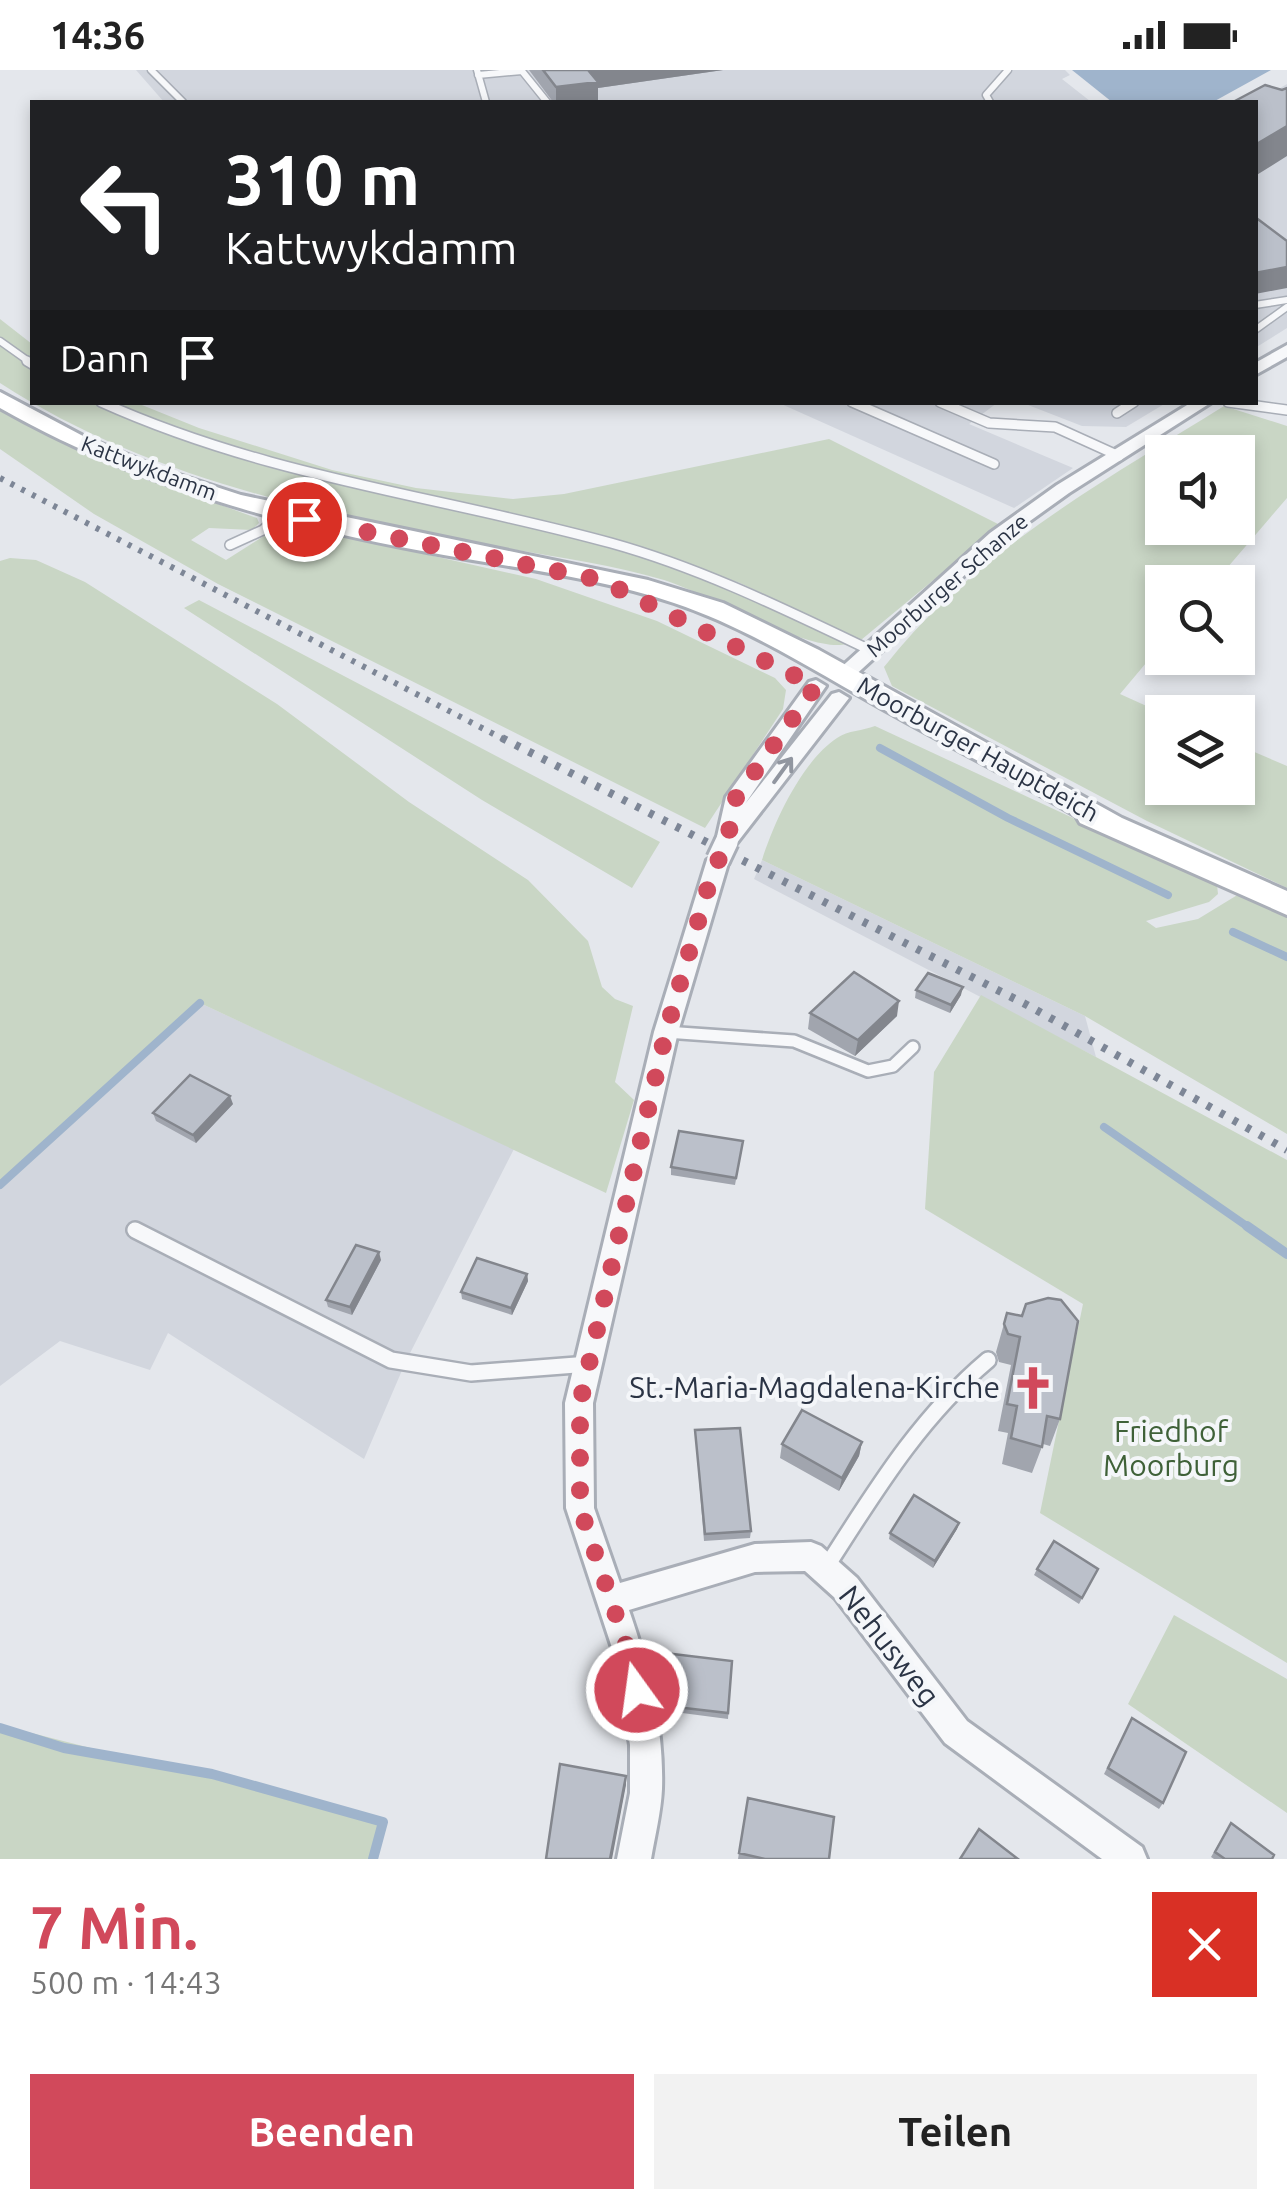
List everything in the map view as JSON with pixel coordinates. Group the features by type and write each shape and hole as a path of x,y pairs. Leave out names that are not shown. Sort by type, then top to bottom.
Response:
{"main road":[{"name":"Kattwykdamm","path":"0,399 110,456 282,514 600,580 833,686"},
{"name":"Moorburger Hauptdeich","path":"833,686 1040,797 1111,824 1287,904"}],"street":[{"path":"1258,368 1287,350"},
{"name":"Moorburger Schanze","path":"666,1032 722,851 833,686 996,537 1062,489 1199,405"},
{"path":"634,1859 646,1794 646,1745 632,1663 580,1508 578,1419 666,1032"},
{"name":"Nehusweg","path":"611,1601 755,1558 811,1556 846,1588 956,1732 1130,1859"}],"lane":[{"path":"151,70 183,100"},
{"path":"485,100 478,72 522,70 546,100"},
{"path":"989,100 986,94 1008,70"},
{"path":"1258,305 1287,304"},
{"path":"1258,328 1287,304"},
{"path":"0,341 30,363"},
{"path":"108,405 244,460 596,540 676,564 870,650"},
{"path":"859,405 994,464"},
{"path":"947,405 989,423 1055,427 1120,456"},
{"path":"1117,413 1129,405"},
{"path":"1250,405 1287,410"},
{"path":"230,545 263,530 282,514"},
{"path":"666,1032 794,1041 838,1064 868,1071 892,1066 913,1047"},
{"path":"136,1230 391,1360 471,1373 589,1364"},
{"path":"825,1569 930,1414 988,1360"}],"shaded area":[{"path":"136,70 1065,70 1070,75 1062,79 1089,100 162,100"},
{"path":"1287,84 1287,328 1258,346 1258,101"},
{"path":"783,405 994,405 969,424 1073,468 1014,508"},
{"path":"1028,405 1163,405 1126,427 1082,426"},
{"path":"762,860 1085,1016 1096,1057 754,879"},
{"path":"200,1003 514,1149 406,1361 364,1459 168,1333 150,1370 60,1341 0,1386 0,1185"}],"green space":[{"path":"0,319 30,342 30,401 0,383"},
{"path":"37,405 142,405 199,428 332,470 416,488 513,499 564,494 829,439 1000,525 861,640 740,583 659,554 676,566 847,644 830,645 784,632 664,580 354,518 231,486 112,443"},
{"path":"1224,406 1287,426 1287,498 1255,535 1255,435 1177,435"},
{"path":"0,410 112,466 257,518 259,523 252,530 209,528 191,540 226,560 275,529 300,526 536,579 657,621 775,678 786,690 783,709 705,828 218,584 94,514 0,449"},
{"path":"1145,455 1145,545 1247,545 1230,565 1145,565 1145,664 1120,694 1145,705 1145,805 1255,805 1255,752 1287,766 1287,888 1147,821 892,686 884,667 919,626 999,554"},
{"path":"36,560 85,582 277,704 409,802 528,880 588,941 602,987 615,999 633,1006 615,1082 634,1100 606,1193 200,1003 0,1185 0,561"},
{"path":"199,600 660,842 632,888 482,800 184,608"},
{"path":"875,726 1217,885 1218,894 1209,902 1146,921 1156,928 1198,919 1239,894 1287,916 1287,1134 1085,1016 762,860 782,811 812,761 841,735"},
{"name":"Friedhof Moorburg","path":"981,995 1287,1160 1287,1663 1040,1513 1083,1304 925,1209 934,1072"},
{"path":"1174,1615 1287,1679 1287,1813 1128,1704"},
{"path":"0,1725 383,1822 373,1859 0,1859"}],"water":[{"path":"1072,70 1271,70 1217,100 1110,100"}],"building":[{"path":"543,70 588,70 598,82 556,87"},
{"path":"1265,85 1287,88 1287,126 1258,143 1258,100 1237,100"},
{"path":"1258,219 1287,241 1287,267 1258,272"},
{"path":"854,972 899,1001 858,1040 810,1013"},
{"path":"928,973 963,987 951,1005 916,990"},
{"path":"190,1075 230,1096 193,1135 153,1113"},
{"path":"679,1131 743,1141 736,1178 671,1167"},
{"path":"356,1245 379,1252 350,1307 326,1300"},
{"path":"477,1258 527,1274 511,1308 461,1292"},
{"name":"St.-Maria-Magdalena-Kirche","path":"1048,1298 1061,1300 1078,1321 1060,1419 1047,1416 1042,1447 1011,1438 1017,1406 1007,1404 1020,1337 1008,1334 1004,1324 1007,1313 1022,1316 1026,1304"},
{"path":"802,1410 862,1442 842,1478 782,1444"},
{"path":"740,1428 751,1531 705,1534 695,1430"},
{"path":"914,1495 959,1523 935,1561 890,1533"},
{"path":"1054,1541 1098,1569 1082,1598 1037,1569"},
{"path":"673,1654 732,1661 728,1713 667,1706"},
{"path":"1132,1718 1186,1752 1163,1803 1108,1768"},
{"path":"560,1764 626,1776 610,1859 546,1859"},
{"path":"748,1798 834,1817 829,1859 765,1859 739,1853"},
{"path":"1231,1823 1274,1855 1272,1859 1225,1859 1215,1852"},
{"path":"979,1829 1018,1859 960,1859"}],"waterway":[{"path":"880,748 1008,818 1168,895"},
{"path":"1233,932 1287,957"},
{"path":"0,1185 200,1003"},
{"path":"1104,1127 1251,1229"},
{"path":"1247,1226 1287,1254"},
{"path":"0,1728 64,1748 212,1774 383,1822 373,1859"}],"railway":[{"path":"0,478 507,741"},
{"path":"502,738 1027,1005 1287,1150"}],"place":[{"name":"St.-Maria-Magdalena-Kirche","path":"1033,1388"}],"route":[{"path":"304,519 600,580 816,686 790,717 736,798 727,841 711,877 666,1032 580,1403 580,1508 632,1663 637,1690"}]}
